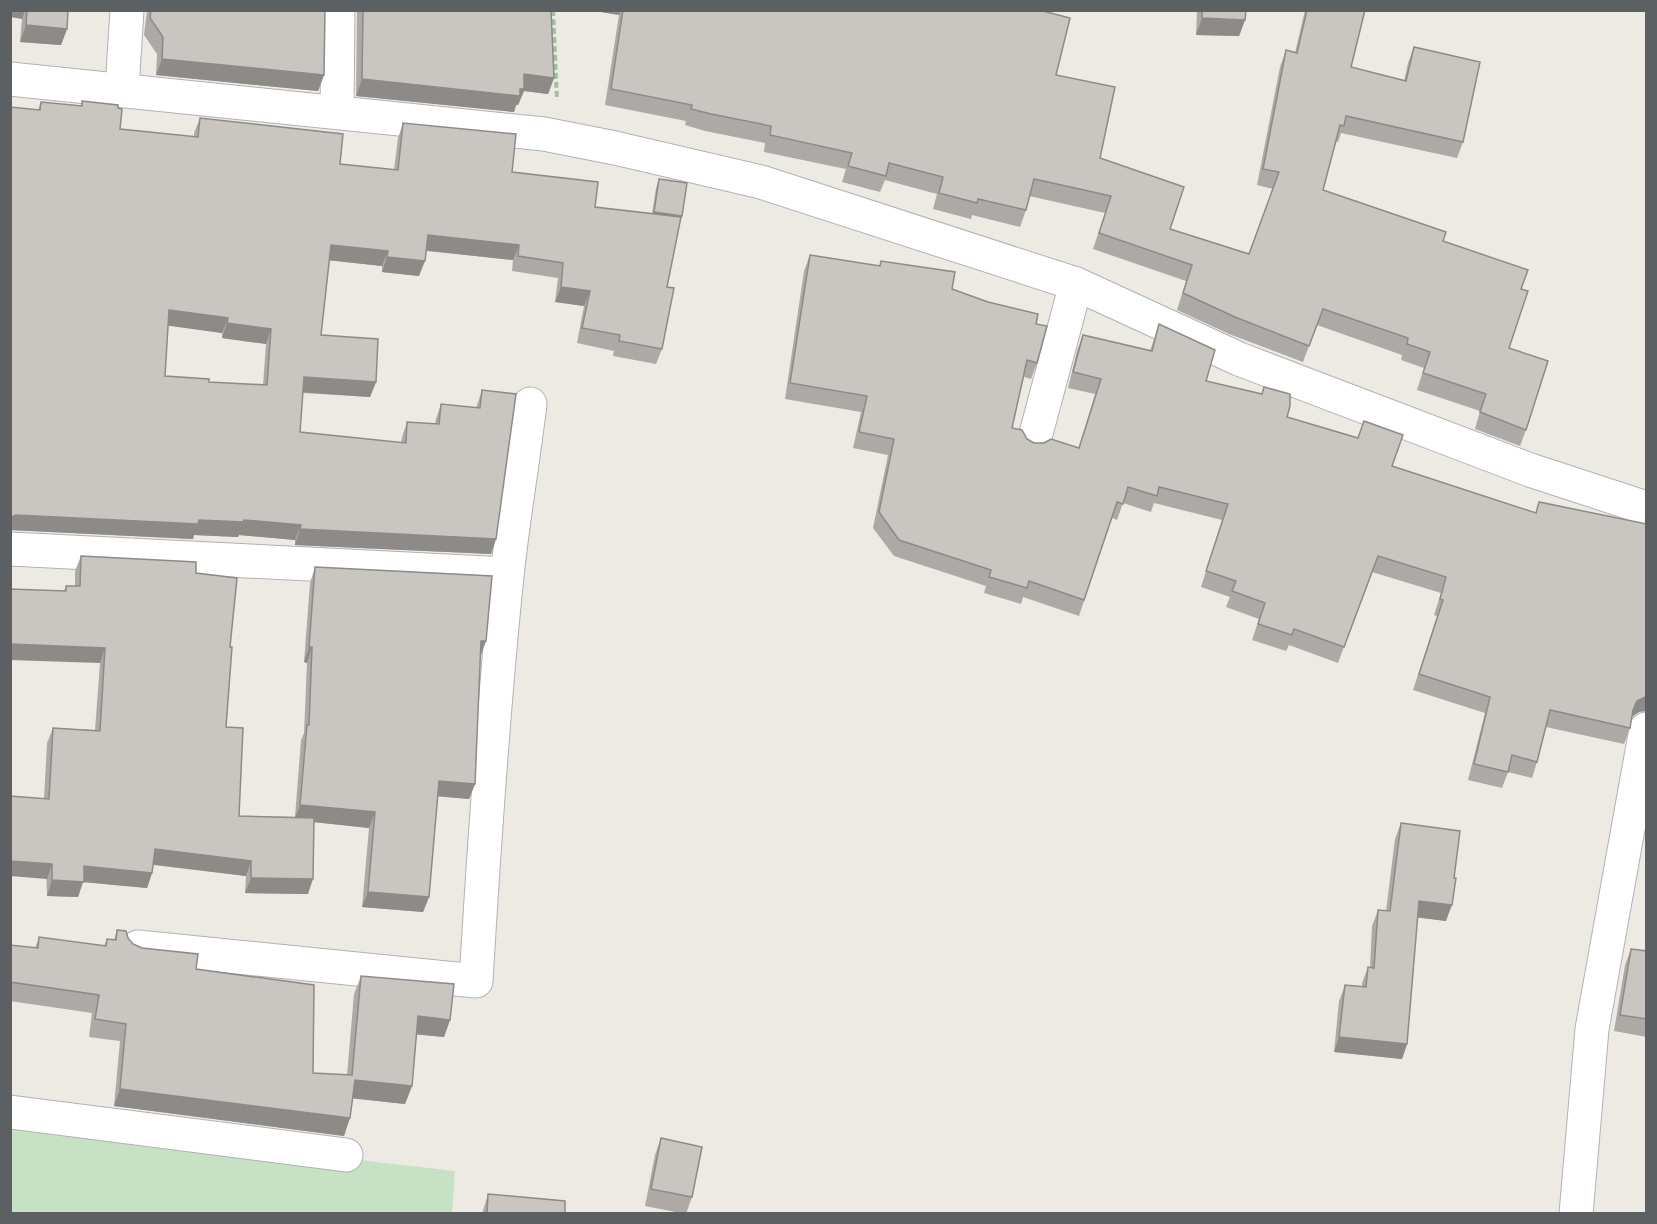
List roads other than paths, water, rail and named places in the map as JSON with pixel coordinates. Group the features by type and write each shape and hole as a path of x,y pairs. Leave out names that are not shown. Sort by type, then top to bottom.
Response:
{"street":[{"path":"122,90 127,10"},
{"path":"337,111 338,10"},
{"path":"10,79 337,111 559,137 761,182 1076,284 1239,359 1530,470 1647,508"},
{"path":"1034,441 1076,284"},
{"path":"138,947 476,981 487,803 507,574 530,404"},
{"path":"10,549 507,574"},
{"path":"1576,1214 1592,1029 1647,729"},
{"path":"10,1112 346,1155"}]}
